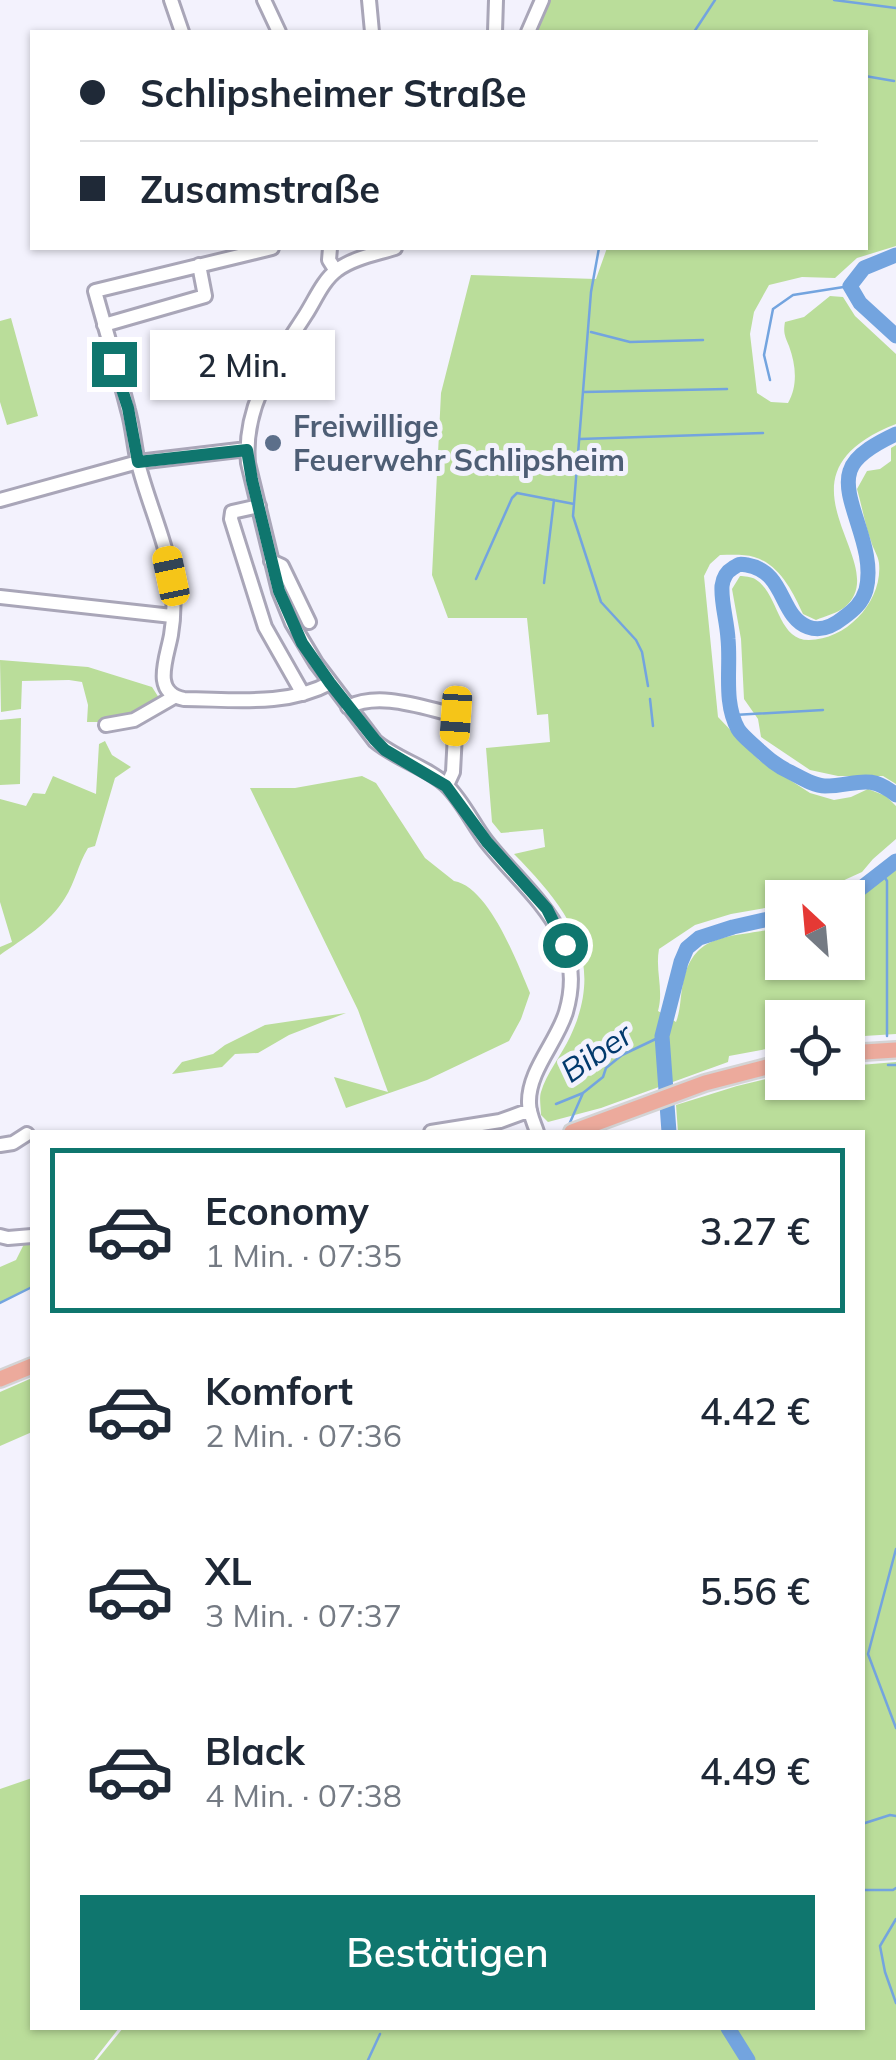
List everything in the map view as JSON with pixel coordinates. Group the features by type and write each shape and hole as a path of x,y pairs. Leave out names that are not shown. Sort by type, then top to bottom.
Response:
{"main road":[{"path":"865,1052 890,1050"},
{"path":"579,1130 683,1090 765,1067"},
{"path":"0,1379 30,1367"}],"street":[{"path":"156,1 167,0 181,30"},
{"path":"264,0 278,30"},
{"path":"369,0 372,30"},
{"path":"495,30 496,0"},
{"path":"529,30 542,0"},
{"path":"174,697 164,684 162,672 171,634 172,584 95,291 263,250"},
{"path":"330,250 329,260 336,270"},
{"path":"389,250 336,270 326,282 263,382 251,418 247,450 279,591 292,623 330,683 385,750 446,786 487,842 547,909 559,930 568,955 570,987 566,1011 532,1085 528,1104 537,1130"},
{"path":"104,325 205,296 199,265"},
{"path":"0,500 138,462 247,450"},
{"path":"259,506 232,512 230,520 265,627 303,694"},
{"path":"272,561 282,566 309,622"},
{"path":"0,597 172,616"},
{"path":"106,725 134,720 174,697 270,700 303,694 330,683"},
{"path":"348,707 366,700 388,701 456,716 452,772 446,786"},
{"path":"443,1130 500,1121 530,1110"},
{"path":"0,1145 13,1143 27,1134"},
{"path":"0,1236 30,1236"}],"green space":[{"path":"549,0 896,0 896,246 857,258 835,278 802,277 769,285 754,312 750,334 757,393 771,402 788,403 795,383 785,322 804,317 830,296 843,297 855,316 896,354 896,424 857,445 838,469 834,494 856,567 856,589 845,607 816,620 803,614 778,572 754,557 720,555 704,576 718,717 759,760 810,793 834,800 868,789 886,796 896,806 896,839 862,872 844,880 765,880 765,908 695,925 659,949 658,1011 676,1022 688,967 703,947 725,937 765,930 765,980 865,980 865,890 896,870 896,1034 865,1036 865,1000 765,1000 765,1049 729,1056 728,1062 601,1108 548,1122 541,1115 540,1094 580,1009 583,959 565,915 514,854 545,847 543,829 501,833 492,822 486,748 550,742 548,714 537,715 527,618 448,618 432,575 441,393 471,275 596,279 606,250 868,250 868,30 535,30"},
{"path":"11,318 38,416 7,425 0,402 0,321"},
{"path":"896,445 896,784 883,776 838,776 810,770 761,737 758,719 744,699 741,639 732,589 740,576 755,579 769,594 784,624 798,638 823,638 849,626 869,604 879,577 878,560 857,489 867,471 880,469 891,461 891,448"},
{"path":"0,660 88,667 152,687 161,701 113,722 87,722 88,705 82,682 22,681 21,709 1,712"},
{"path":"21,718 20,784 0,785 0,720"},
{"path":"105,741 112,755 131,767 115,778 95,846 88,848 59,907 36,930 0,955 0,947 12,942 0,902 0,799 26,806 33,793 45,794 53,776 96,794 99,744"},
{"path":"362,776 376,783 425,858 454,881 467,886 490,911 530,993 509,1041 427,1080 346,1108 334,1077 388,1092 358,1010 250,788 295,788"},
{"path":"346,1013 289,1035 258,1053 235,1054 222,1067 172,1074 182,1062 213,1054 265,1025"},
{"path":"896,1062 896,2060 97,2060 121,2030 865,2030 865,1130 678,1130 676,1105 765,1079 765,1100 865,1100 865,1065"},
{"path":"30,1243 30,1288 0,1303 0,1267 16,1260 24,1244"},
{"path":"30,1379 30,1433 0,1446 0,1392"},
{"path":"30,1779 30,2030 117,2030 94,2060 0,2060 0,1789"}],"waterway":[{"path":"695,30 715,0"},
{"path":"834,0 896,8"},
{"path":"868,77 894,81"},
{"path":"599,250 591,292 573,516 601,602 636,640 648,686"},
{"path":"896,255 864,268 850,286 860,303 896,336"},
{"path":"770,380 764,355 773,309 793,295 850,286"},
{"path":"591,332 630,342 703,340"},
{"path":"584,392 727,389"},
{"path":"580,439 763,433"},
{"path":"896,434 863,454 850,471 850,496 868,574 866,590 854,609 839,621 818,629 808,627 792,614 776,585 760,569 737,565 722,583 731,708 742,734 777,765 812,783 825,786 869,782 896,795"},
{"path":"476,579 517,493 574,504"},
{"path":"544,583 554,500"},
{"path":"650,699 653,726"},
{"path":"734,715 823,710"},
{"path":"865,885 896,861"},
{"path":"882,873 887,881 887,1036"},
{"path":"669,1130 662,1036 687,948 699,938 765,920"},
{"name":"Biber","path":"556,1104 583,1093 622,1055 662,1036"},
{"path":"888,1065 896,1065"},
{"path":"568,1127 583,1093"},
{"name":"Biber","path":"0,1303 30,1288"},
{"path":"896,1549 868,1654 896,1728"},
{"path":"865,1823 896,1816"},
{"path":"865,1890 896,1888"},
{"path":"896,1919 880,1946 896,2003"},
{"path":"729,2030 748,2060"},
{"path":"368,2060 380,2034"}],"place":[{"name":"Freiwillige Feuerwehr Schlipsheim","path":"273,443"}],"route":[{"path":"114,364 128,408 138,462 247,450 279,591 302,643 385,750 446,786 487,842 547,909 565,945"}]}
